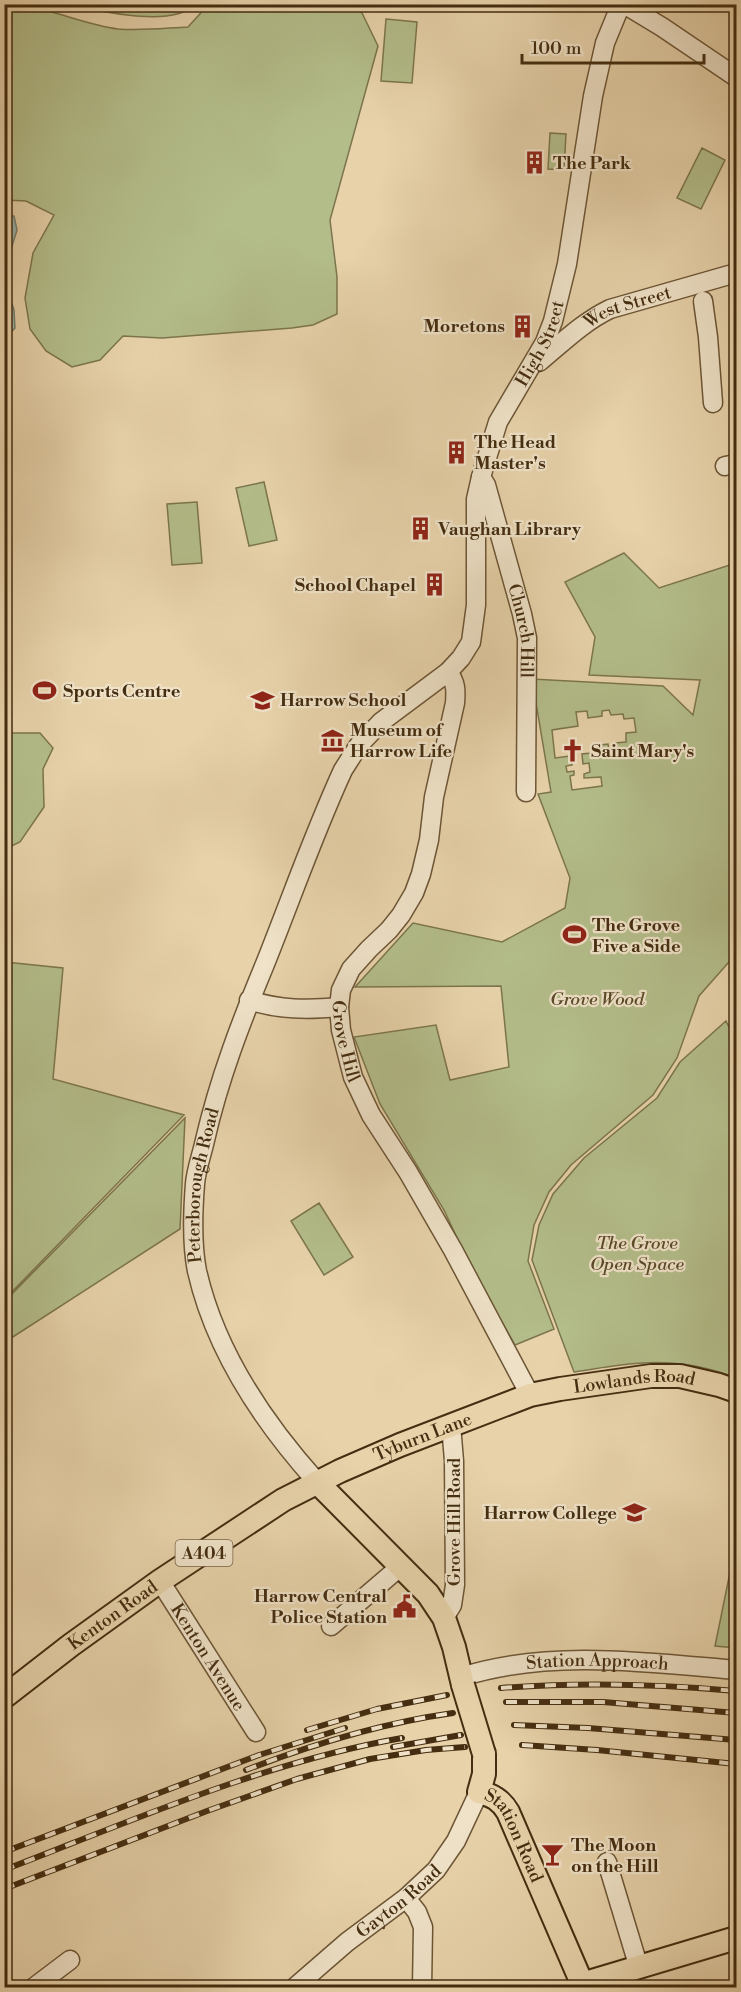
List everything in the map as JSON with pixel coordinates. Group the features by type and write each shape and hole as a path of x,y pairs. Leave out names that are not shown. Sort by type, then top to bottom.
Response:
{"main road":[{"name":"Lowlands Road","path":"530,1395 651,1376 680,1376 736,1391"},
{"name":"Tyburn Lane","path":"317,1482 399,1445 530,1395"},
{"name":"Peterborough Road","path":"317,1482 428,1594 444,1618 462,1681"},
{"name":"Kenton Road","path":"4,1697 70,1645 160,1581 283,1500 317,1482"},
{"name":"Station Road","path":"462,1681 484,1754 484,1774 479,1792 496,1799 508,1812 583,1986"},
{"path":"583,1986 736,1938"}],"street":[{"path":"622,4 736,77"},
{"name":"High Street","path":"448,672 468,648 474,628 476,499 480,477 498,422 545,342 565,276 593,96 605,43 622,4"},
{"name":"West Street","path":"532,364 539,362 595,316 610,309 669,292 702,292 736,273"},
{"path":"702,292 713,403"},
{"name":"Church Hill","path":"480,477 486,485 527,638 526,792"},
{"name":"Peterborough Road","path":"317,1482 267,1418 217,1335 209,1315 197,1268 194,1231 195,1183 214,1100 249,1000 343,770 359,745 381,722 448,672"},
{"name":"Grove Hill","path":"448,672 456,688 455,703 434,796 429,840 421,874 414,893 401,915 351,969 342,990 339,1007 341,1030 353,1077 371,1115 408,1172 453,1250 530,1395"},
{"path":"249,1000 268,1006 292,1009 339,1007"},
{"name":"Grove Hill Road","path":"444,1618 452,1605 454,1585 454,1461 451,1425"},
{"path":"331,1626 401,1566"},
{"name":"Kenton Avenue","path":"160,1581 256,1732"},
{"name":"Station Approach","path":"462,1681 513,1664 606,1660 736,1670"},
{"name":"Gayton Road","path":"294,1988 347,1942 406,1898 436,1870 468,1817 479,1792"},
{"path":"607,1863 639,1968"},
{"path":"406,1898 417,1912 423,1927 422,1988"},
{"path":"33,1988 70,1960"}],"green space":[{"path":"4,5 33,8 127,30 188,27 208,5 351,5 362,13 378,46 330,220 337,277 337,314 313,325 292,328 162,338 123,336 100,360 72,367 46,351 30,329 25,298 33,253 54,215 26,201 5,200"},
{"path":"71,5 194,5 184,12 153,17 117,14"},
{"path":"386,19 417,22 412,83 381,81"},
{"path":"550,133 566,134 564,170 548,169"},
{"path":"702,148 725,160 701,209 677,198"},
{"path":"264,482 277,540 249,546 236,488"},
{"path":"197,502 202,563 172,565 167,504"},
{"name":"Grove Wood","path":"624,553 659,588 736,563 736,954 699,996 677,1058 653,1095 571,1165 549,1192 534,1225 528,1261 554,1329 515,1345 473,1272 444,1210 380,1104 354,1037 436,1025 450,1080 509,1067 501,986 355,987 413,923 502,942 565,908 570,878 538,794 551,792 532,679 663,686 693,715 700,680 589,675 595,637 565,582","holes":["609,710 611,715 623,714 624,719 634,718 636,732 626,733 626,742 615,743 616,749 609,750 608,744 592,746 592,753 582,754 583,764 589,763 590,772 584,774 584,778 601,777 602,786 572,790 570,776 574,775 574,771 567,772 566,766 572,765 570,756 555,758 552,730 578,726 576,712 587,711 588,718 602,716 602,711"]},
{"path":"4,733 40,733 53,748 43,769 44,807 20,842 5,849"},
{"path":"5,962 63,968 53,1079 184,1115 5,1299"},
{"name":"The Grove Open Space","path":"726,1021 736,1042 736,1378 675,1363 637,1363 574,1372 532,1260 539,1225 553,1194 584,1158 657,1098 680,1062"},
{"path":"185,1118 180,1229 5,1342 5,1301"},
{"path":"319,1203 353,1257 324,1275 291,1221"},
{"path":"736,1543 736,1648 715,1646"}],"water":[{"path":"5,216 14,216 17,230 5,269"},
{"path":"4,279 14,310 15,328 7,337 4,337"}],"railway":[{"path":"501,1688 619,1685 736,1691"},
{"path":"307,1730 377,1709 447,1695"},
{"path":"506,1702 603,1702 736,1713"},
{"path":"246,1770 348,1736 400,1722 453,1713"},
{"path":"514,1725 588,1728 736,1740"},
{"path":"4,1852 259,1755 345,1728"},
{"path":"393,1747 461,1735"},
{"path":"4,1870 250,1777 300,1762 402,1738"},
{"path":"522,1745 736,1764"},
{"path":"4,1889 297,1779 370,1759 426,1750 465,1747"}],"place":[{"name":"The Park","path":"535,163"},
{"name":"Moretons","path":"523,326"},
{"name":"The Head Master's","path":"456,452"},
{"name":"Vaughan Library","path":"420,529"},
{"name":"School Chapel","path":"434,585"},
{"name":"Sports Centre","path":"45,691"},
{"name":"Harrow School","path":"262,700"},
{"name":"Museum of Harrow Life","path":"332,740"},
{"name":"Saint Mary's","path":"573,751"},
{"name":"The Grove Five a Side","path":"574,935"},
{"name":"Harrow College","path":"635,1513"},
{"name":"Harrow Central Police Station","path":"405,1606"},
{"name":"The Moon on the Hill","path":"553,1855"}]}
